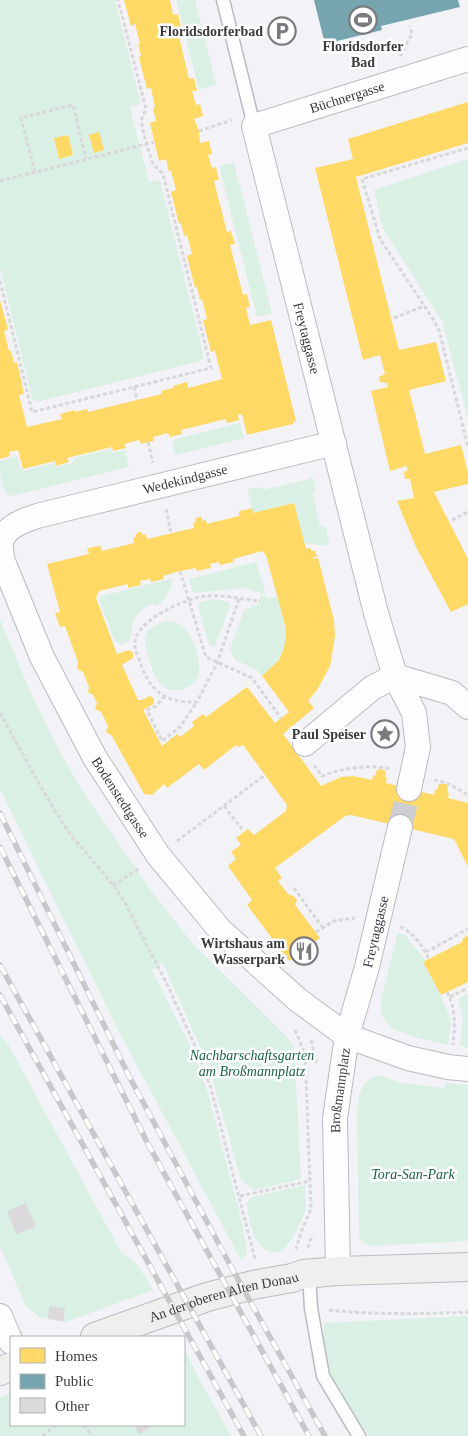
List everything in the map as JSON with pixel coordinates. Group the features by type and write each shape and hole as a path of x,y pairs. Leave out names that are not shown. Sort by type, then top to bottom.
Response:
{"street":[{"name":"Büchnergasse","path":"253,120 468,59"},
{"name":"Freytaggasse","path":"253,120 376,613 395,676 414,713 418,747 412,779"},
{"name":"Wedekindgasse","path":"37,516 334,443"},
{"name":"Bodenstedtgasse","path":"37,516 20,522 8,531 1,542 2,559 42,657 95,758 148,866 298,1000 347,1036"},
{"path":"305,744 372,688 395,676 452,693 468,707"},
{"name":"Freytaggasse","path":"347,1036 367,967 400,827"},
{"name":"Broßmannplatz","path":"346,1271 335,1118 347,1036 408,1058 458,1068"},
{"path":"346,1271 468,1267"},
{"name":"An der oberen Alten Donau","path":"98,1336 207,1297 254,1285 302,1268 346,1271"},
{"path":"0,1316 10,1340"}],"lane":[{"name":"Freytaggasse","path":"223,0 253,120"},
{"path":"302,1268 323,1376 359,1436"}],"path":[{"path":"0,281 32,412 211,368 163,174 153,164 146,143 141,121 146,109 118,0"},
{"path":"398,58 412,34 410,26"},
{"path":"35,172 21,118 73,105 86,158"},
{"path":"199,131 253,120"},
{"path":"0,180 154,142"},
{"path":"468,148 362,179 380,239 439,330 468,447"},
{"path":"394,318 424,306"},
{"path":"134,387 137,400"},
{"path":"452,520 468,512"},
{"path":"180,572 206,658 252,678 281,718"},
{"path":"196,702 169,699 150,683 144,673 135,647 140,629 158,615 189,601 207,596 260,601"},
{"path":"164,696 156,706 147,710 162,741 180,727 196,702 217,663 239,599"},
{"path":"0,713 62,822 113,885 125,903 167,984 196,1048 210,1085 256,1260"},
{"path":"305,744 305,754 322,776 334,771 376,766 412,779 447,783 468,795"},
{"path":"113,885 148,866 264,775"},
{"path":"224,806 242,829"},
{"path":"294,888 322,927"},
{"path":"426,952 468,929"},
{"path":"450,997 468,988"},
{"path":"447,992 450,997 456,1024 458,1068"},
{"path":"296,1031 305,1054 311,1209 294,1254 302,1268"},
{"path":"311,1039 318,1071"},
{"path":"240,1196 309,1181"},
{"path":"302,1268 314,1229"},
{"path":"311,1308 361,1314 468,1312"},
{"path":"43,1436 55,1426"}],"green space":[{"path":"0,0 115,0 141,104 130,107 149,182 160,180 203,353 203,358 200,361 37,402 32,399 0,267"},
{"path":"176,0 195,0 216,85 199,89"},
{"path":"468,159 468,419 442,321 383,229 374,190"},
{"path":"234,163 272,313 257,317 219,166"},
{"path":"240,423 244,438 175,455 172,440"},
{"path":"111,449 112,453 125,450 129,467 11,496 7,494 3,486 0,461 17,456 22,471 54,463 55,467 73,463 73,458"},
{"path":"313,478 316,490 312,492 320,526 326,528 328,545 304,544 294,503 253,513 249,489 261,487 263,490"},
{"path":"256,562 266,595 243,588 193,593 189,579"},
{"path":"173,578 168,593 160,603 157,606 151,604 145,607 137,615 133,624 130,641 120,645 118,641 115,642 98,597"},
{"path":"261,595 268,598 277,597 285,631 283,649 279,658 262,676 256,669 235,660 230,650 244,610 259,604"},
{"path":"213,599 228,602 230,606 214,648 209,645 198,606 200,602"},
{"name":"Nachbarschaftsgarten am Broßmannplatz","path":"0,620 55,743 80,787 150,889 192,943 289,1039 294,1047 301,1179 254,1190 241,1180 210,1070 163,963 152,970 192,1050 207,1090 246,1243 247,1253 241,1260 117,1028 0,789"},
{"path":"170,621 181,625 186,630 193,641 198,656 199,672 197,678 190,686 180,690 165,687 157,680 145,646 146,634 149,630 161,623"},
{"path":"398,933 405,935 426,961 424,962 441,995 451,1021 448,1045 418,1038 393,1029 381,1014 381,1000"},
{"path":"468,993 468,1048 460,1046 463,1016 458,999"},
{"path":"0,1036 8,1044 121,1252 137,1264 153,1290 66,1322 39,1317 25,1305 0,1246"},
{"name":"Tora-San-Park","path":"376,1076 402,1083 444,1088 447,1083 468,1085 468,1241 371,1246 361,1240 359,1236 357,1112 359,1095 363,1086"},
{"path":"305,1185 305,1212 296,1232 283,1250 275,1253 266,1250 257,1241 253,1233 246,1203 252,1197"},
{"path":"468,1316 468,1436 367,1436 330,1374 324,1347 324,1323"},
{"path":"185,1349 198,1377 231,1436 0,1436 0,1397 10,1393 10,1426 185,1426"}],"building: Homes":[{"path":"124,0 170,0 173,15 178,14 181,27 177,28 189,79 194,78 197,91 192,91 196,105 200,104 203,116 194,119 199,131 200,143 209,141 212,154 208,155 212,168 216,167 219,180 214,181 227,232 231,231 235,244 230,245 243,295 247,294 250,307 246,308 250,325 271,320 296,421 293,424 247,435 242,414 238,415 239,420 227,423 226,419 181,430 182,434 170,437 168,433 153,437 154,441 141,444 139,440 124,444 126,448 113,451 112,447 67,458 69,462 56,466 55,461 23,469 18,450 9,452 10,456 0,459 0,300 8,329 4,331 9,351 11,351 14,363 17,362 24,394 19,395 27,427 62,419 60,414 75,410 75,412 87,409 88,412 162,394 161,391 187,382 188,388 222,379 215,351 211,352 203,320 207,319 202,299 200,300 197,287 195,288 187,256 192,254 187,235 184,236 181,223 179,224 171,192 176,190 171,171 169,172 166,159 159,161 150,123 156,121 151,88 147,89 139,57 141,56 138,44 140,44 135,24 131,26"},
{"path":"468,102 468,143 356,177 399,350 436,342 446,381 409,390 425,454 461,445 468,472 468,484 434,492 468,559 468,604 451,612 416,547 397,501 414,498 410,479 405,479 404,472 408,470 406,466 390,471 371,391 388,387 387,383 380,382 379,377 385,374 380,355 363,360 315,168 353,159 348,139"},
{"path":"99,132 104,150 94,153 89,135"},
{"path":"68,135 73,155 59,159 54,138"},
{"path":"294,503 306,549 311,548 311,551 315,551 317,557 313,557 313,559 318,558 334,620 335,636 330,666 317,690 308,701 314,708 283,734 321,786 341,777 353,776 372,780 373,775 375,776 377,770 380,769 386,771 386,783 434,795 435,789 437,790 439,784 446,784 448,786 447,793 449,793 448,798 468,803 468,867 454,839 351,815 345,816 275,868 282,878 278,881 288,894 295,897 297,901 295,905 320,938 289,961 247,905 252,900 228,866 236,859 231,852 241,845 236,838 248,829 254,835 286,811 287,805 243,745 238,747 236,745 204,770 199,764 167,788 164,784 152,795 144,794 112,736 106,732 108,726 101,712 95,709 97,703 93,695 88,692 89,687 83,672 77,669 78,662 65,626 60,627 55,613 60,612 47,564 89,554 87,549 93,547 100,546 102,551 134,543 133,538 139,532 142,532 142,535 146,534 147,539 194,528 193,523 199,517 202,517 202,521 206,520 207,524 239,516 239,511 252,508 253,513","holes":["262,551 266,555 285,625 286,636 279,660 262,676 289,712 275,723 247,687 206,717 203,714 192,722 194,726 180,737 177,734 162,746 143,710 153,704 154,699 150,696 138,700 122,665 133,658 133,653 129,650 117,654 96,598 99,591 128,584 128,588 141,585 140,581 150,579 151,582 164,579 163,576 180,571 196,568 197,571 211,568 210,564 219,562 220,565 234,562 233,559"]},
{"path":"468,935 468,982 441,995 423,962 462,942 463,938"}],"building: Public":[{"name":"Floridsdorfer Bad","path":"314,0 458,0 460,7 381,26 382,30 325,44"}],"building: Other":[{"path":"26,1203 36,1227 16,1234 7,1211"},
{"path":"49,1306 65,1308 63,1321 48,1319"},
{"path":"135,1426 152,1426 139,1434"}],"tunnel":[{"path":"400,827 409,789"}],"railway":[{"path":"0,813 129,1076 229,1263 325,1436"},
{"path":"0,847 148,1144 309,1436"},
{"path":"0,965 261,1436"},
{"path":"0,995 244,1436"}],"place":[{"name":"Floridsdorfer Bad","path":"363,20"},
{"name":"Floridsdorferbad","path":"282,31"},
{"name":"Paul Speiser","path":"385,734"},
{"name":"Wirtshaus am Wasserpark","path":"304,951"}]}
